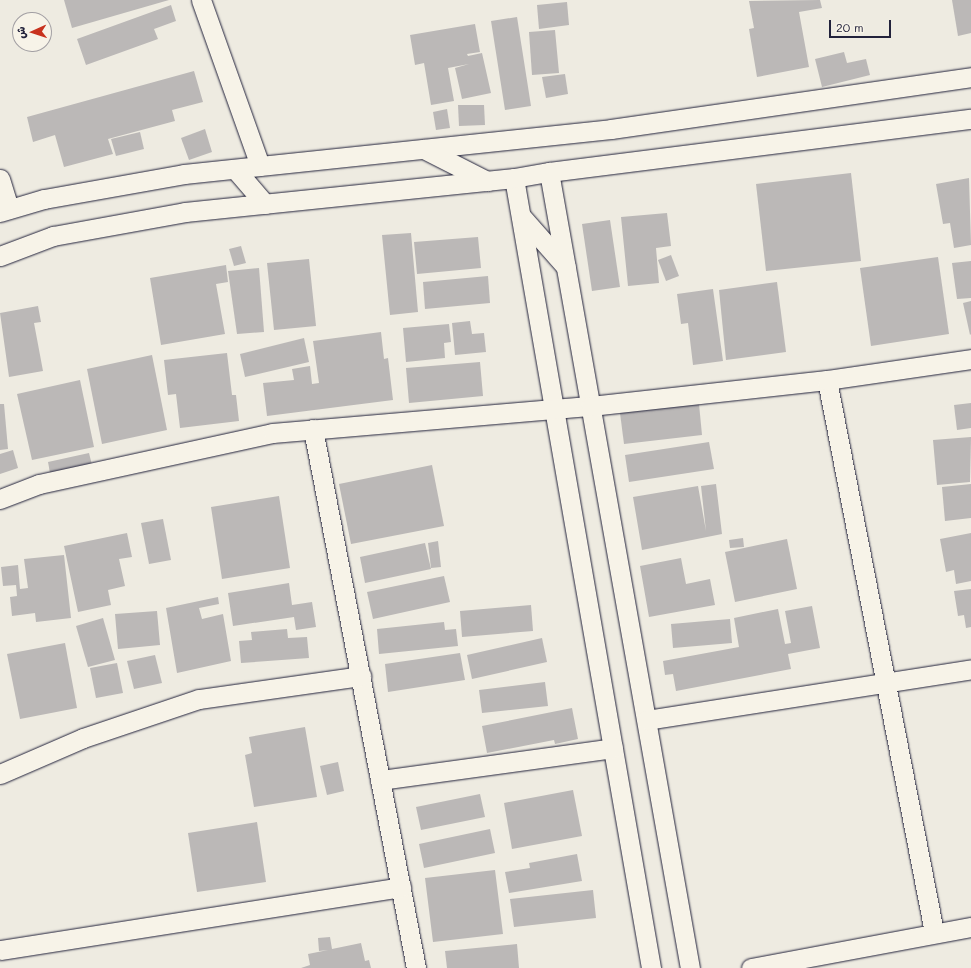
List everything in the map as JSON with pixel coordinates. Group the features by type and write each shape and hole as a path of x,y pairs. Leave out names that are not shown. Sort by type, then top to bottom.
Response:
{"street":[{"path":"201,0 260,166"},
{"path":"0,179 5,210 52,197 184,174 611,129 971,77"},
{"path":"0,256 53,236 185,212 514,178 549,172 971,119"},
{"path":"424,149 487,181"},
{"path":"235,169 265,204"},
{"path":"549,172 690,968"},
{"path":"514,178 651,968"},
{"path":"520,216 566,267"},
{"path":"0,500 39,484 274,433 590,406 827,380 971,359"},
{"path":"827,380 934,932"},
{"path":"313,429 416,968"},
{"path":"647,720 971,669"},
{"path":"0,774 83,738 199,699 361,676"},
{"path":"380,780 613,748"},
{"path":"0,950 401,887"},
{"path":"751,968 934,932 971,927"}],"building":[{"path":"64,0 169,0 72,28"},
{"path":"820,0 822,8 799,12 809,67 757,77 749,29 754,28 749,1"},
{"path":"952,0 971,0 971,33 958,36"},
{"path":"567,2 569,25 539,29 537,5"},
{"path":"171,5 176,21 154,29 158,39 86,65 77,39"},
{"path":"517,17 531,106 505,110 491,21"},
{"path":"475,24 480,52 467,54 468,56 482,53 491,93 462,99 455,68 469,64 448,68 454,101 431,105 424,63 415,65 410,35"},
{"path":"555,30 559,73 532,75 529,32"},
{"path":"844,52 847,63 866,59 870,75 822,87 815,59"},
{"path":"194,71 203,102 172,110 175,121 108,139 113,154 64,167 55,135 33,142 27,117"},
{"path":"565,74 568,94 546,98 542,77"},
{"path":"458,105 484,105 485,125 459,126"},
{"path":"447,109 450,128 436,130 433,112"},
{"path":"205,129 212,152 189,160 181,138"},
{"path":"140,132 144,149 116,156 111,139"},
{"path":"851,173 861,261 766,271 756,184"},
{"path":"969,178 971,245 954,248 950,223 943,224 936,184"},
{"path":"667,213 671,246 656,248 659,283 628,286 621,217"},
{"path":"610,220 620,287 592,291 582,224"},
{"path":"411,233 418,312 390,315 382,235"},
{"path":"478,237 481,268 417,274 414,242"},
{"path":"241,246 246,263 234,266 229,249"},
{"path":"671,255 679,276 666,281 658,260"},
{"path":"938,257 949,334 871,346 860,268"},
{"path":"309,259 316,326 274,330 267,263"},
{"path":"971,261 971,298 957,299 952,263"},
{"path":"226,265 228,282 216,284 225,334 161,345 150,278"},
{"path":"259,268 264,332 237,334 228,271"},
{"path":"488,276 490,303 425,309 423,282"},
{"path":"777,282 786,352 726,360 719,290"},
{"path":"713,289 723,361 693,365 688,323 681,324 677,294"},
{"path":"971,301 971,334 970,335 963,303"},
{"path":"38,306 41,322 34,323 43,371 9,377 0,313"},
{"path":"470,321 472,334 484,333 486,352 455,355 452,323"},
{"path":"449,324 451,342 444,343 445,358 406,362 403,328"},
{"path":"381,332 384,359 388,358 393,400 267,416 263,383 294,380 292,369 310,366 312,384 319,383 313,341"},
{"path":"304,338 309,362 245,377 240,354"},
{"path":"227,353 232,395 236,395 239,421 180,428 176,394 168,395 164,360"},
{"path":"152,355 167,430 102,444 87,369"},
{"path":"480,362 483,396 409,403 406,368"},
{"path":"80,380 94,447 32,460 17,394"},
{"path":"971,403 971,428 957,430 954,405"},
{"path":"0,404 4,404 8,449 0,450"},
{"path":"699,404 702,435 624,444 620,413"},
{"path":"971,437 970,482 937,485 933,440"},
{"path":"709,442 714,469 629,482 625,455"},
{"path":"13,450 18,468 0,474 0,454"},
{"path":"89,453 92,465 50,473 48,462"},
{"path":"432,465 444,526 351,544 339,484"},
{"path":"716,484 722,534 642,550 633,497 698,486 706,531 701,486"},
{"path":"971,484 971,518 945,521 942,487"},
{"path":"279,496 290,568 222,579 211,507"},
{"path":"163,519 171,560 149,564 141,523"},
{"path":"127,533 132,557 119,559 125,586 108,590 111,605 78,612 64,546"},
{"path":"971,533 971,581 956,584 954,570 946,572 940,539"},
{"path":"743,538 744,547 730,548 729,540"},
{"path":"787,539 797,589 735,602 725,552"},
{"path":"438,541 441,567 431,568 428,543"},
{"path":"425,543 431,569 365,583 360,557"},
{"path":"64,555 71,618 36,622 35,613 12,616 10,597 17,596 16,585 3,586 1,567 18,565 20,589 28,588 24,559"},
{"path":"681,558 686,584 710,579 715,605 649,617 640,566"},
{"path":"444,576 450,602 373,619 367,592"},
{"path":"289,583 292,605 312,602 316,627 296,630 294,617 233,626 228,593"},
{"path":"971,589 971,627 966,628 964,615 958,616 954,591"},
{"path":"218,597 219,604 199,608 202,619 223,614 231,661 177,673 166,608"},
{"path":"531,605 533,631 462,637 460,611"},
{"path":"812,606 820,648 788,654 791,669 676,691 673,674 665,675 663,661 739,647 734,618 778,609 785,644 791,643 785,611"},
{"path":"157,611 160,645 118,649 115,614"},
{"path":"103,618 115,660 88,667 76,626"},
{"path":"730,619 732,643 673,648 671,624"},
{"path":"444,622 445,630 456,629 458,646 379,654 377,629"},
{"path":"287,629 288,638 307,637 309,658 241,663 239,641 252,640 251,632"},
{"path":"542,638 547,662 472,679 467,655"},
{"path":"65,643 77,708 20,719 7,654"},
{"path":"460,653 465,680 388,692 385,664"},
{"path":"155,655 162,683 134,689 127,661"},
{"path":"117,663 123,693 96,698 90,668"},
{"path":"545,682 548,706 482,713 479,690"},
{"path":"572,708 578,739 555,744 554,740 487,753 482,726"},
{"path":"305,727 317,797 254,807 245,755 252,753 249,737"},
{"path":"338,762 344,791 327,795 320,766"},
{"path":"573,790 582,836 512,849 504,803"},
{"path":"480,794 485,817 421,830 416,807"},
{"path":"257,822 266,882 197,892 188,833"},
{"path":"490,829 495,853 424,868 419,844"},
{"path":"577,854 582,881 509,893 505,872 530,868 529,863"},
{"path":"495,870 503,934 433,942 425,878"},
{"path":"593,890 596,918 514,927 510,899"},
{"path":"330,937 332,949 361,943 365,961 369,960 371,968 301,968 310,965 308,954 328,950 319,951 318,938"},
{"path":"517,944 519,968 447,968 445,951"}]}
